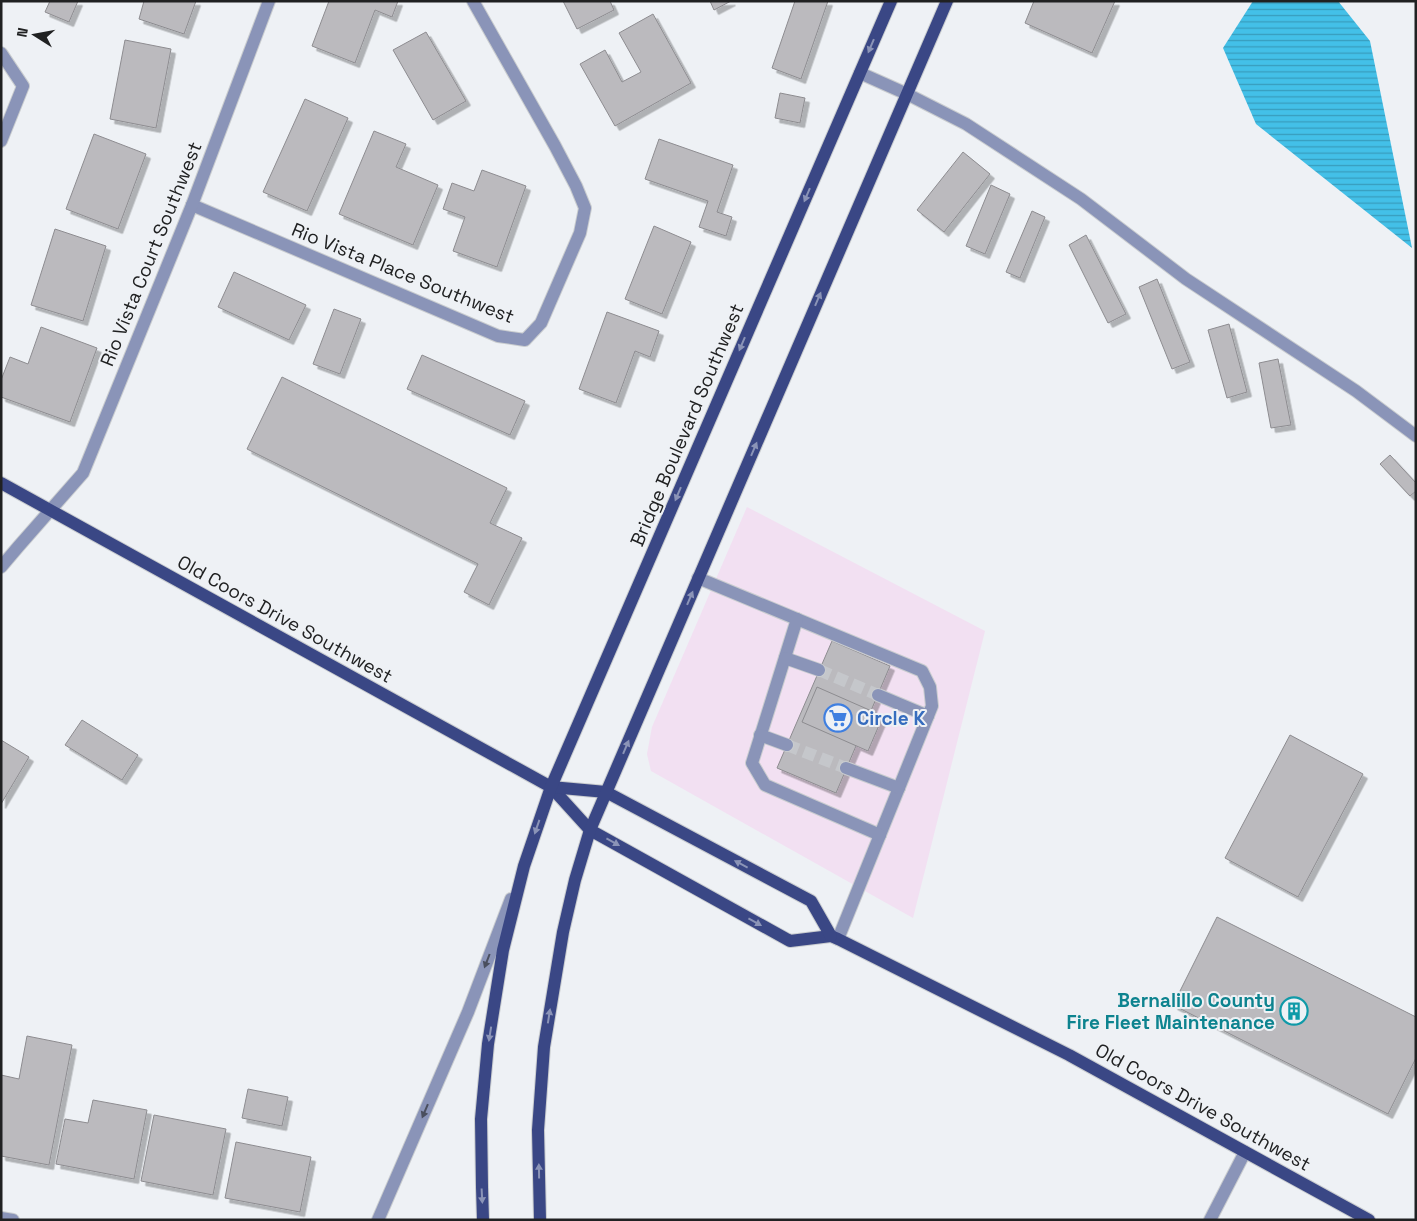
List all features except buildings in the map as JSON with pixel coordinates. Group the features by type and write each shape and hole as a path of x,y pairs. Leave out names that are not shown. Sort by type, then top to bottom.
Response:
{"main road":[{"name":"Bridge Boulevard Southwest","path":"483,1220 481,1119 488,1044 503,950 524,866 551,787 891,1"},
{"path":"540,1220 538,1130 544,1047 563,932 575,880 590,830 947,1"},
{"name":"Old Coors Drive Southwest","path":"1,483 551,787 590,830 790,941 835,937"},
{"name":"Old Coors Drive Southwest","path":"551,787 606,792 811,901 835,937 1069,1055 1369,1220"}],"street":[{"name":"Rio Vista Court Southwest","path":"1,568 83,473 192,205 269,1"},
{"name":"Rio Vista Place Southwest","path":"192,205 498,336 525,340 541,323 580,233 585,208 560,154 473,1"},
{"path":"1,53 23,86 1,141"},
{"path":"860,73 966,124 1081,199 1186,279 1356,392 1416,436"},
{"path":"698,578 922,670 930,687 932,706 900,788 835,937"},
{"path":"797,619 752,763 765,786 880,835"},
{"path":"785,658 819,670"},
{"path":"878,694 928,716"},
{"path":"760,735 787,745"},
{"path":"846,768 900,788"},
{"path":"378,1220 468,1012 524,866"},
{"path":"1210,1220 1245,1152"},
{"path":"1,1218 13,1220"}],"shaded area":[{"path":"747,507 985,631 913,918 651,771 647,754 652,727"}],"water":[{"path":"1253,1 1338,1 1370,41 1412,248 1256,124 1223,48"}],"tunnel":[{"path":"819,670 878,695"},
{"path":"787,745 846,768"}],"place":[{"name":"Circle K","path":"838,718"},
{"name":"Bernalillo County Fire Fleet Maintenance","path":"1294,1011"}]}
